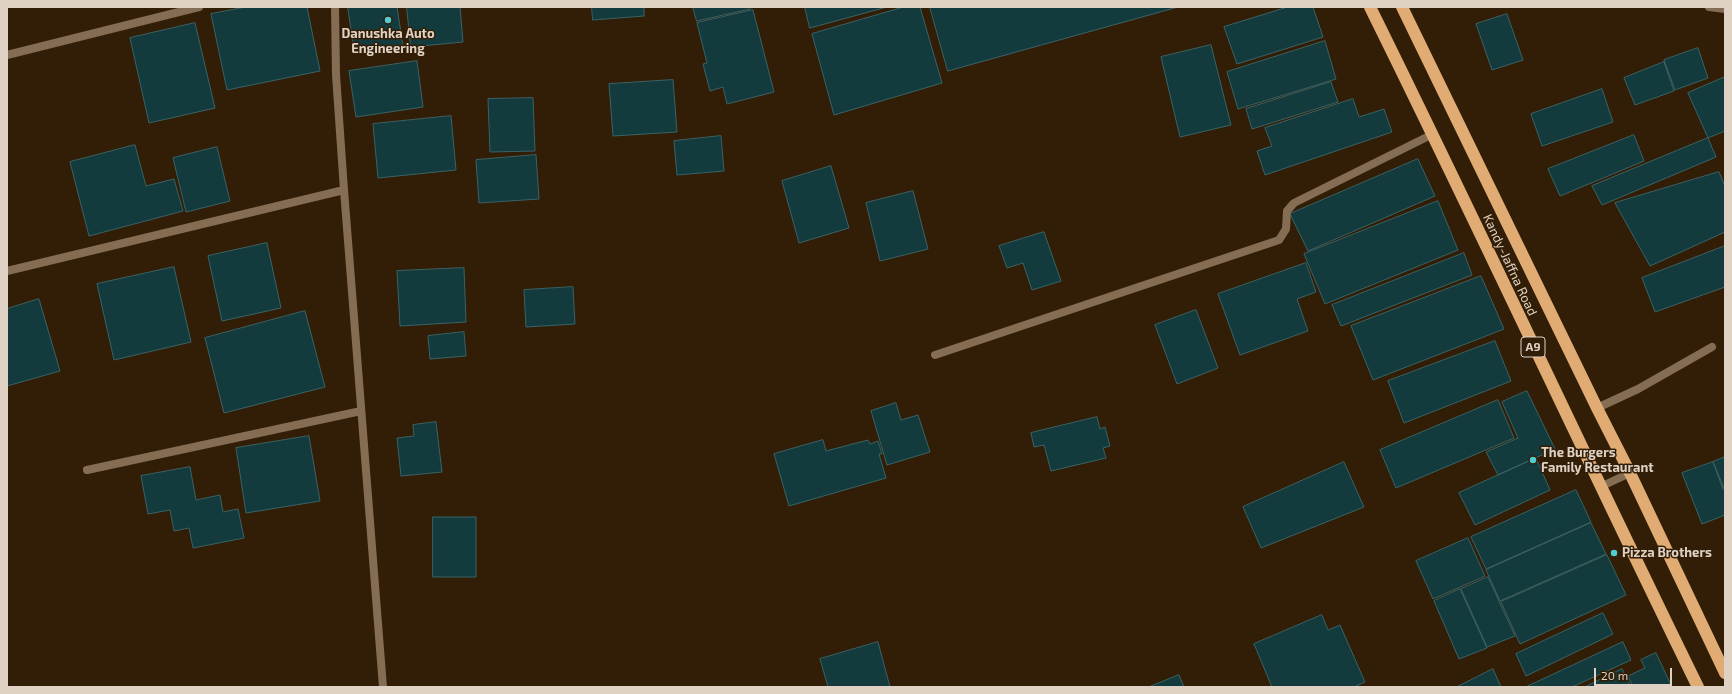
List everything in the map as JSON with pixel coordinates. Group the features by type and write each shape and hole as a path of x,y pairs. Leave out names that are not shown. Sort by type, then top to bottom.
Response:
{"highway":[{"name":"Kandy-Jaffna Road","path":"1370,7 1433,134 1600,487 1698,687"},
{"name":"Kandy-Jaffna Road","path":"1402,7 1630,473 1725,672"}],"street":[{"path":"7,55 199,7"},
{"path":"335,7 336,75 382,687"},
{"path":"1709,7 1725,9"},
{"path":"935,356 1279,240 1286,229 1287,211 1294,203 1433,134"},
{"path":"7,271 344,190"},
{"path":"1597,408 1638,389 1712,346"},
{"path":"87,470 361,410"},
{"path":"1600,487 1630,473"}],"building":[{"path":"246,7 307,7 320,71 227,90 211,14"},
{"path":"348,7 397,7 403,46 355,53"},
{"path":"407,7 460,7 463,42 411,47"},
{"path":"592,7 644,7 644,16 593,20"},
{"path":"693,7 750,7 750,9 697,21"},
{"path":"805,7 887,7 810,28"},
{"path":"904,7 920,7 942,83 834,115 812,34"},
{"path":"930,7 1178,7 948,71"},
{"path":"1288,7 1313,7 1323,37 1237,64 1224,27"},
{"path":"753,10 774,92 727,104 723,87 710,91 703,64 707,63 697,23"},
{"path":"1507,14 1523,60 1492,70 1476,24"},
{"path":"195,23 215,108 149,123 130,38"},
{"path":"1325,41 1336,79 1238,109 1227,72"},
{"path":"1211,45 1231,125 1180,137 1161,57"},
{"path":"1698,48 1708,78 1675,90 1664,60"},
{"path":"417,61 423,107 356,117 349,71"},
{"path":"1664,62 1674,91 1635,105 1624,78"},
{"path":"1725,77 1725,131 1708,138 1688,93"},
{"path":"673,80 677,132 613,136 609,84"},
{"path":"1331,82 1338,102 1252,129 1246,109"},
{"path":"1602,89 1613,122 1542,146 1531,114"},
{"path":"533,98 535,151 490,152 488,99"},
{"path":"1353,99 1359,117 1384,109 1392,132 1265,175 1257,151 1272,146 1265,128"},
{"path":"451,116 456,170 378,178 373,124"},
{"path":"1634,135 1644,161 1560,196 1548,169"},
{"path":"721,136 724,171 677,175 674,141"},
{"path":"1708,138 1716,157 1602,205 1592,186"},
{"path":"135,145 146,186 174,179 183,211 89,236 70,162"},
{"path":"217,147 230,201 186,212 173,158"},
{"path":"536,155 539,199 479,203 476,160"},
{"path":"1418,159 1435,196 1308,251 1290,214"},
{"path":"831,166 849,228 799,243 782,181"},
{"path":"1719,172 1725,186 1725,232 1650,266 1615,203"},
{"path":"913,191 928,249 880,261 866,203"},
{"path":"1438,201 1458,250 1325,304 1304,254"},
{"path":"1044,232 1061,281 1032,290 1023,263 1007,268 999,246"},
{"path":"267,243 281,308 222,321 208,256"},
{"path":"1725,246 1725,287 1655,312 1642,278"},
{"path":"1464,253 1472,275 1341,326 1332,305"},
{"path":"1306,263 1316,292 1297,299 1308,331 1240,355 1218,294"},
{"path":"174,267 191,342 114,360 97,284"},
{"path":"464,268 466,322 400,326 397,271"},
{"path":"1481,276 1504,329 1373,380 1351,326"},
{"path":"573,287 575,324 526,327 524,290"},
{"path":"39,299 60,371 7,386 7,309"},
{"path":"1196,310 1218,368 1177,384 1155,325"},
{"path":"305,311 325,387 224,413 205,338"},
{"path":"464,332 466,356 430,359 428,336"},
{"path":"1495,341 1511,381 1404,423 1388,381"},
{"path":"1527,391 1555,449 1498,475 1486,452 1518,438 1502,402"},
{"path":"1498,400 1514,438 1396,488 1380,450"},
{"path":"896,403 901,420 918,415 930,452 887,465 871,411"},
{"path":"1097,417 1100,429 1105,427 1110,446 1103,448 1106,458 1051,471 1044,445 1034,447 1031,433"},
{"path":"436,422 442,472 401,476 397,438 414,436 413,425"},
{"path":"309,436 320,501 246,513 236,448"},
{"path":"823,440 826,451 868,440 870,444 878,441 882,454 879,454 886,478 789,506 774,454"},
{"path":"1725,457 1725,488 1724,488 1713,462"},
{"path":"1536,458 1550,490 1475,525 1459,493"},
{"path":"1344,462 1364,507 1261,548 1243,507"},
{"path":"1713,462 1723,489 1725,489 1725,515 1702,524 1682,473"},
{"path":"190,467 196,500 220,495 223,512 238,509 244,538 193,548 189,528 174,531 170,510 148,514 141,476"},
{"path":"1576,490 1591,522 1486,569 1471,537"},
{"path":"433,517 476,517 476,577 433,577"},
{"path":"1591,523 1606,554 1500,601 1486,570"},
{"path":"1468,538 1485,576 1433,599 1416,561"},
{"path":"1607,555 1626,595 1520,644 1501,602"},
{"path":"1488,577 1515,636 1487,647 1461,589"},
{"path":"1460,589 1487,648 1459,659 1434,601"},
{"path":"1603,613 1613,634 1526,676 1516,654"},
{"path":"1322,615 1328,630 1340,625 1365,682 1354,687 1272,687 1254,644"},
{"path":"878,642 890,687 828,687 820,659"},
{"path":"1623,642 1631,660 1572,687 1526,687"},
{"path":"1656,653 1672,687 1633,687 1628,676 1645,668 1641,660"},
{"path":"1493,669 1501,687 1457,687"},
{"path":"1622,669 1631,687 1585,687"},
{"path":"1179,675 1184,687 1149,687"}],"place":[{"name":"Danushka Auto Engineering","path":"388,20"},
{"name":"The Burgers Family Restaurant","path":"1533,460"},
{"name":"Pizza Brothers","path":"1614,553"}]}
